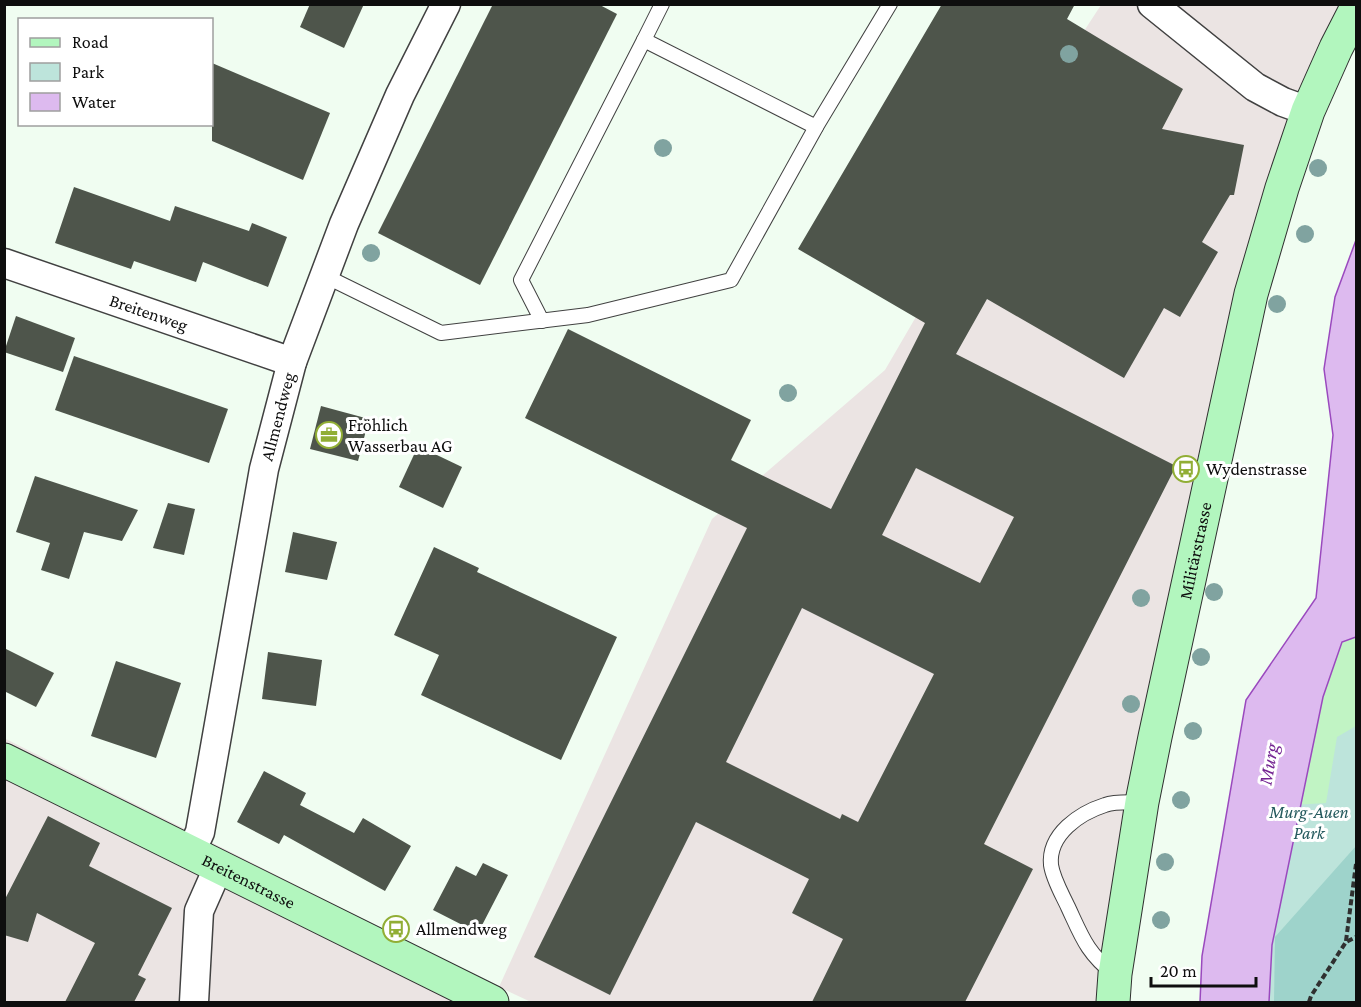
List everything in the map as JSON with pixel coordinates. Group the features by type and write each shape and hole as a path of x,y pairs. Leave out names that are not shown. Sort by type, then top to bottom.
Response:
{"street":[{"name":"Allmendweg","path":"194,1002 204,861 200,832 264,469 292,362 323,275 400,95 446,4"},
{"path":"1152,4 1255,87 1283,102 1308,111"},
{"name":"Militärstrasse","path":"1114,988 1142,802 1251,294 1282,188 1308,111 1356,9"},
{"name":"Breitenweg","path":"4,263 292,362"},
{"name":"Breitenstrasse","path":"4,760 492,1002"}],"lane":[{"path":"542,321 521,280 662,4"},
{"path":"323,275 441,333 588,315 731,280 816,127 890,4"},
{"path":"644,40 816,127"},
{"path":"1114,988 1085,945 1054,877 1051,864 1052,850 1057,837 1077,819 1107,804 1142,802"}],"path":[{"path":"1310,1002 1311,996 1346,942 1356,864"},
{"path":"1346,942 1356,937"}],"shaded area":[{"path":"1101,5 1356,5 1251,294 1114,1002 531,1002 499,987 712,519 885,370 1069,54"},
{"path":"4,738 499,987 493,1002 5,1002"},
{"path":"1356,846 1356,1002 1274,1002 1275,937"}],"green space":[{"name":"Murg-Auen Park","path":"1356,637 1356,1002 1269,1002 1272,945 1320,710"}],"sand":[{"path":"1356,629 1356,726 1337,737 1326,803 1293,805 1314,690 1342,642"}],"water":[{"name":"Murg","path":"1356,240 1356,637 1342,642 1323,697 1272,945 1269,1002 1200,1002 1202,956 1246,700 1316,598 1333,435 1324,369 1335,297"}],"building":[{"path":"310,4 364,4 344,48 300,27"},
{"path":"493,4 598,4 617,14 480,285 378,233"},
{"path":"942,4 1075,4 1067,19 1183,89 1162,129 1244,145 1234,195 1230,195 1202,242 1218,252 1180,317 1164,308 1124,378 987,299 956,354 1176,466 984,844 1033,869 965,1002 812,1002 843,939 792,913 809,879 696,822 610,995 534,957 747,528 525,418 568,329 751,420 731,460 831,509 925,323 798,249","holes":["916,468 1014,517 980,583 882,535","802,608 934,674 858,822 842,814 840,819 726,762"]},
{"path":"213,63 330,113 303,180 212,141"},
{"path":"74,187 170,221 175,206 249,231 252,223 287,237 268,287 203,262 196,282 134,261 131,269 55,243"},
{"path":"16,316 75,338 63,372 4,352"},
{"path":"74,356 228,409 209,463 55,410"},
{"path":"321,406 369,419 358,461 310,449"},
{"path":"418,446 462,467 443,508 399,487"},
{"path":"35,476 138,510 122,541 84,532 69,579 41,570 50,543 16,532"},
{"path":"168,503 195,509 184,555 153,548"},
{"path":"293,532 337,542 327,580 285,572"},
{"path":"434,547 479,568 477,572 617,637 561,760 421,695 439,655 394,635"},
{"path":"4,648 54,673 36,707 4,691"},
{"path":"268,652 322,660 316,706 262,699"},
{"path":"116,661 181,683 156,758 91,736"},
{"path":"264,771 306,793 300,805 354,833 363,818 411,846 385,891 284,835 279,844 237,822"},
{"path":"48,816 100,843 89,866 172,908 138,975 146,979 134,1002 65,1002 95,943 37,913 28,942 4,935 4,901"},
{"path":"483,863 508,875 478,933 433,910 456,866 476,876"}],"place":[{"name":"Fröhlich Wasserbau AG","path":"329,435"},
{"name":"Wydenstrasse","path":"1186,469"},
{"name":"Allmendweg","path":"396,929"}]}
